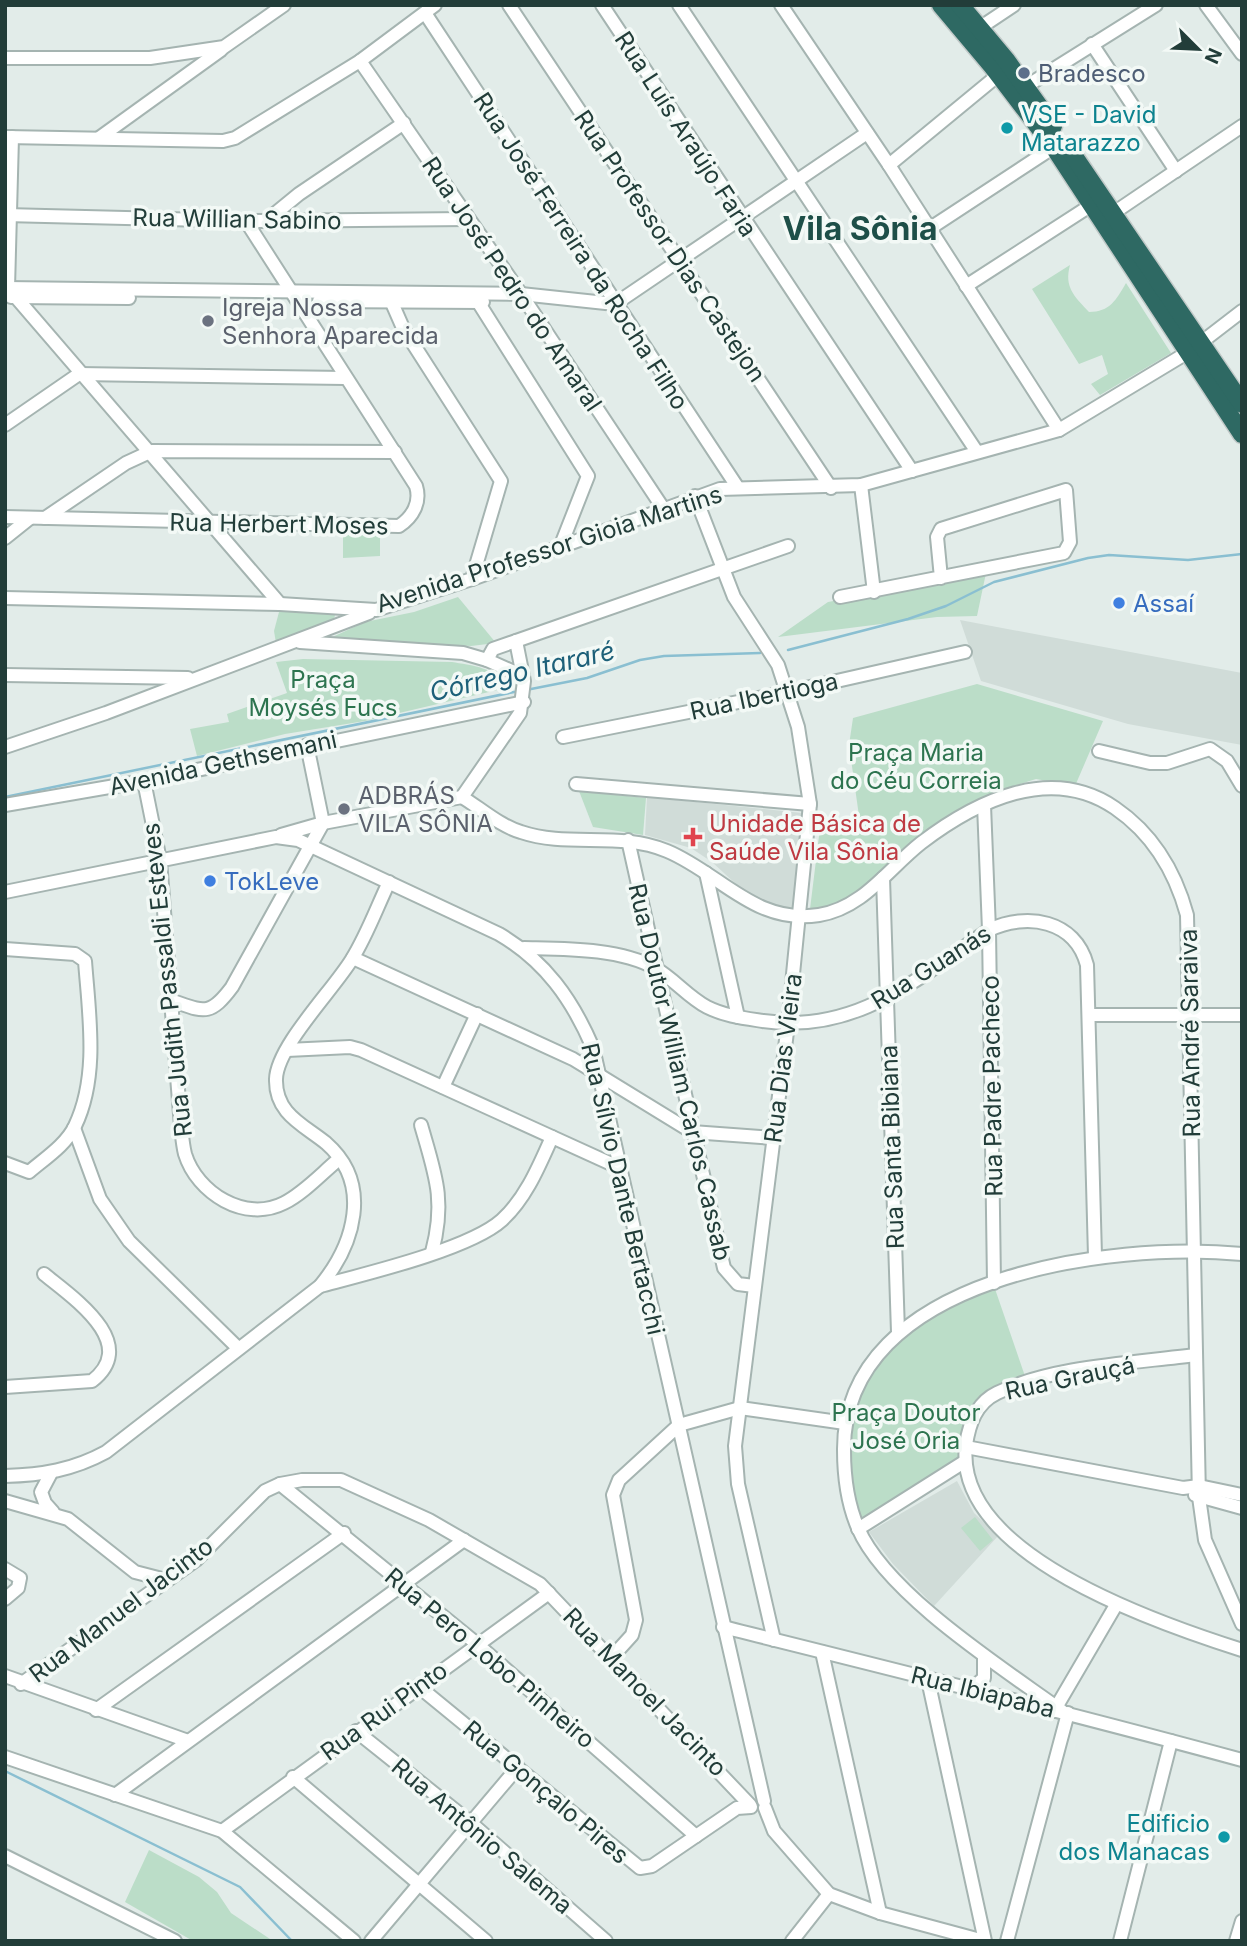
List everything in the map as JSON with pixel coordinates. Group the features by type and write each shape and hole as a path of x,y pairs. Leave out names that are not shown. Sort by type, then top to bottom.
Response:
{"highway":[{"path":"941,5 1025,87 1115,212 1196,348 1242,434"},
{"path":"960,5 1093,204 1196,348 1242,404"}],"street":[{"path":"99,138 284,5"},
{"name":"Rua Professor Dias Castejon","path":"509,5 831,488"},
{"name":"Rua Luís Araújo Faria","path":"602,5 912,471"},
{"path":"680,5 977,452"},
{"path":"781,5 889,165 1059,430"},
{"path":"978,29 1014,5"},
{"path":"1025,87 1156,5"},
{"path":"1206,5 1242,54"},
{"path":"280,604 152,451 8,293 8,137 223,141 235,138 360,61 430,9"},
{"name":"Rua José Ferreira da Rocha Filho","path":"430,9 615,304 738,488"},
{"path":"1092,44 1176,171"},
{"path":"5,58 150,58 224,47"},
{"name":"Rua José Pedro do Amaral","path":"360,61 523,297 663,508"},
{"path":"889,165 1002,66"},
{"path":"266,221 299,194 404,123"},
{"path":"1115,212 1242,126"},
{"path":"8,293 523,297 615,304 867,133"},
{"path":"929,229 1054,147"},
{"path":"966,286 1093,204"},
{"name":"Rua Willian Sabino","path":"7,215 246,221 468,219"},
{"name":"Rua Herbert Moses","path":"5,517 214,524 399,526 414,510 419,495 395,452 345,379 246,221"},
{"path":"390,298 403,328 501,481 472,579"},
{"path":"476,298 589,476 561,545"},
{"name":"Avenida Professor Gioia Martins","path":"5,598 280,604 376,610 472,579 695,496 738,488 831,488 861,485 1059,430 1196,348 1242,311"},
{"path":"5,425 79,374 345,379"},
{"path":"45,518 125,463 152,451 395,452"},
{"path":"861,485 874,592"},
{"path":"841,597 874,592 1065,553 1070,542 1066,489 941,529 937,537 941,578"},
{"name":"Rua Dias Vieira","path":"695,496 734,597 770,649 788,692 806,762 810,804 788,1024 736,1446 738,1484 774,1640"},
{"path":"5,537 30,518"},
{"path":"487,660 493,649 721,567 788,546"},
{"path":"322,643 340,616 336,608"},
{"path":"5,747 376,610"},
{"path":"296,641 439,650 487,660 523,674"},
{"path":"276,837 323,823 462,797 520,713 524,699 523,674 516,641"},
{"name":"Rua Ibertioga","path":"563,737 788,692 965,652"},
{"path":"5,675 195,678"},
{"name":"Avenida Gethsemani","path":"5,805 144,781 524,699"},
{"path":"170,1000 203,1011 218,1006 232,987 312,846 323,823 307,745"},
{"path":"1098,751 1150,763 1167,763 1210,749 1221,754 1242,786"},
{"name":"Rua Judith Passaldi Esteves","path":"144,781 160,860 185,1154 194,1172 213,1194 239,1207 263,1209 285,1203 339,1159"},
{"path":"576,784 810,804"},
{"name":"Rua André Saraiva","path":"462,797 518,832 541,837 628,840 668,851 706,873 721,887 762,909 800,917 838,911 883,878 920,844 984,805 1012,792 1034,787 1061,787 1086,793 1129,817 1162,856 1181,891 1190,949 1199,1492 1205,1540 1242,1624"},
{"name":"Rua Padre Pacheco","path":"984,805 989,930 994,1283"},
{"name":"Rua Sílvio Dante Bertacchi","path":"5,892 276,837 312,846 524,948 545,969 573,1007 593,1048 600,1075 618,1167 679,1424 757,1780 756,1804"},
{"name":"Rua Doutor William Carlos Cassab","path":"628,840 724,1268 738,1284 754,1286"},
{"path":"706,873 738,1017"},
{"name":"Rua Santa Bibiana","path":"883,878 898,1332"},
{"path":"5,1476 51,1473 75,1467 106,1452 320,1286 333,1270 350,1239 354,1216 352,1184 328,1145 290,1117 282,1105 276,1081 287,1050 353,958 389,882"},
{"name":"Rua Guanás","path":"524,948 624,957 657,969 702,1004 723,1014 788,1024 812,1024 846,1017 887,999 989,930 1007,922 1024,920 1048,923 1065,931 1083,952 1091,1015 1095,1256"},
{"path":"5,949 75,954 85,961 89,1062 74,1128 29,1172 5,1163"},
{"path":"353,958 573,1059 692,1132 773,1138"},
{"path":"443,1087 477,1014"},
{"path":"1091,1015 1242,1015"},
{"path":"287,1050 343,1047 361,1050 618,1167"},
{"path":"421,1125 440,1198 441,1213 432,1252"},
{"path":"74,1128 100,1199 129,1241 238,1348"},
{"path":"320,1286 472,1239 502,1220 534,1175 552,1137"},
{"path":"1060,1710 984,1657 912,1595 884,1566 858,1529 844,1464 845,1423 862,1376 898,1332 926,1314 994,1283 1095,1256 1194,1249 1242,1254"},
{"path":"5,1387 92,1381 101,1374 107,1361 109,1346 105,1331 86,1309 44,1274"},
{"name":"Rua Grauçá","path":"1195,1355 1058,1375 995,1394 969,1424 964,1462 977,1502 1001,1528 1040,1559 1116,1605 1160,1624 1242,1650"},
{"path":"612,1657 632,1635 636,1620 618,1527 613,1495 615,1487 679,1424 740,1408 845,1423"},
{"path":"966,1447 1183,1488 1242,1508"},
{"path":"858,1529 964,1462"},
{"path":"51,1473 41,1492 45,1503 53,1512"},
{"name":"Rua Manuel Jacinto","path":"21,1684 197,1560 258,1497 280,1483 328,1478 353,1484 464,1540 549,1593"},
{"name":"Rua Pero Lobo Pinheiro","path":"280,1483 477,1644 696,1836"},
{"path":"1199,1492 1242,1495"},
{"path":"5,1501 53,1512 85,1530 135,1572 166,1580"},
{"path":"96,1710 344,1533"},
{"path":"115,1795 405,1586 464,1540"},
{"path":"5,1569 20,1578 18,1588 5,1600"},
{"name":"Rua Manoel Jacinto","path":"549,1593 740,1792 756,1804 774,1831 829,1894 880,1913 984,1941"},
{"name":"Rua Rui Pinto","path":"222,1831 549,1593"},
{"path":"1007,1941 1060,1710 1116,1605"},
{"name":"Rua Ibiapaba","path":"723,1627 969,1691 1060,1710 1242,1760"},
{"path":"821,1652 880,1913"},
{"path":"969,1691 984,1678 984,1657"},
{"path":"5,1676 21,1684 188,1741"},
{"path":"928,1679 984,1941"},
{"name":"Rua Gonçalo Pires","path":"418,1686 640,1868 652,1867 737,1808 756,1804"},
{"name":"Rua Antônio Salema","path":"356,1731 471,1823 606,1941"},
{"path":"1120,1941 1171,1741"},
{"path":"5,1757 222,1831 354,1941"},
{"path":"371,1941 518,1767"},
{"path":"293,1777 486,1941"},
{"path":"5,1856 175,1941"},
{"path":"792,1941 829,1894"},
{"path":"1237,1941 1242,1921"}],"shaded area":[{"path":"960,620 1242,673 1242,745 1128,724 981,681"},
{"path":"647,797 802,813 793,911 750,897 712,862 691,848 645,835"},
{"path":"957,1481 974,1513 998,1536 934,1606 893,1564 869,1532"}],"green space":[{"path":"1070,265 1069,285 1089,312 1107,307 1126,283 1171,353 1100,395 1091,384 1108,374 1102,355 1079,364 1032,289"},
{"path":"343,532 380,532 380,556 343,558"},
{"path":"986,573 977,616 937,617 778,637 828,602"},
{"path":"458,597 496,643 471,646 326,640 365,622 414,612"},
{"path":"329,611 335,615 333,623 276,643 274,631 279,612"},
{"name":"Praça Moysés Fucs","path":"303,659 452,662 491,672 503,681 506,688 365,721 285,734 197,756 190,729 229,722 227,714 287,693 276,662"},
{"name":"Praça Maria do Céu Correia","path":"977,684 1103,721 1075,786 1036,779 997,791 956,815 839,905 810,909 821,820 859,816 849,745 853,718"},
{"path":"579,791 646,798 643,835 593,827"},
{"name":"Praça Doutor José Oria","path":"994,1286 1027,1382 972,1414 964,1462 859,1529 845,1462 855,1393 898,1334"},
{"path":"975,1517 993,1540 980,1551 961,1528"},
{"path":"149,1850 199,1877 217,1892 231,1913 273,1941 193,1941 125,1902"}],"waterway":[{"name":"Córrego Itararé","path":"788,650 908,619 946,606 994,582 1088,558 1109,555 1188,560 1242,554"},
{"name":"Córrego Itararé","path":"526,690 587,678 640,660 664,656 760,653"},
{"name":"Córrego Itararé","path":"5,797 519,691"},
{"path":"5,1771 240,1887 292,1941"}],"place":[{"name":"Bradesco","path":"1024,73"},
{"name":"VSE - David Matarazzo","path":"1007,128"},
{"name":"Igreja Nossa Senhora Aparecida","path":"208,321"},
{"name":"Assaí","path":"1119,603"},
{"name":"ADBRÁS VILA SÔNIA","path":"344,809"},
{"name":"Unidade Básica de Saúde Vila Sônia","path":"693,837"},
{"name":"TokLeve","path":"210,881"},
{"name":"Edificio dos Manacas","path":"1224,1837"}],"district":[{"name":"Vila Sônia","path":"860,228"}]}
